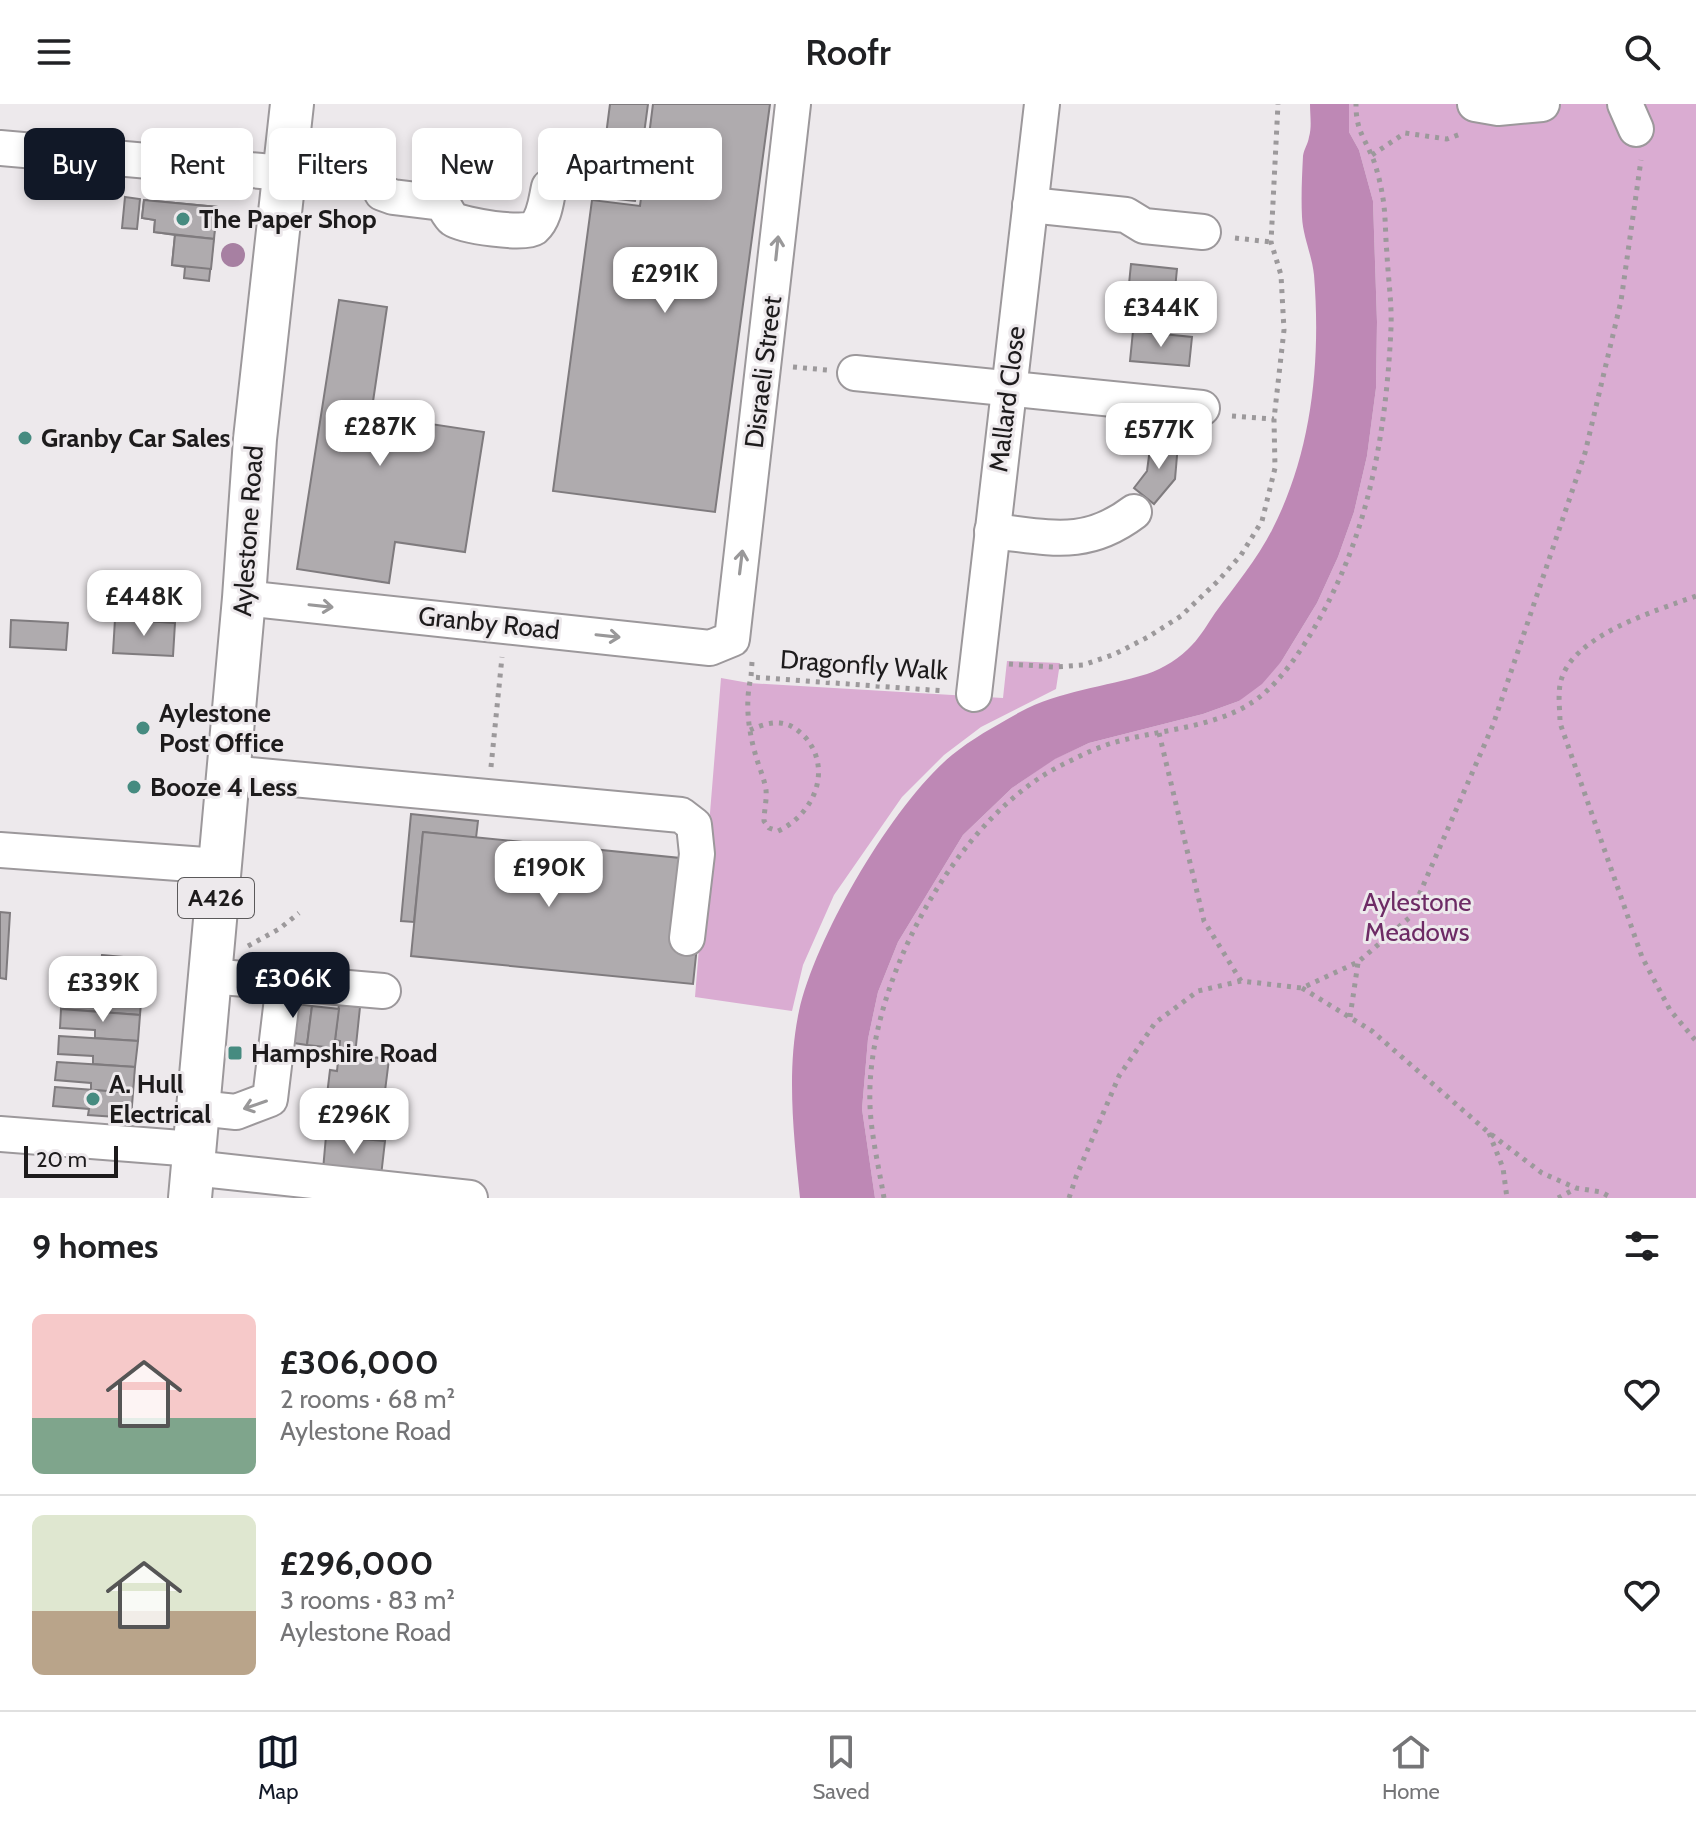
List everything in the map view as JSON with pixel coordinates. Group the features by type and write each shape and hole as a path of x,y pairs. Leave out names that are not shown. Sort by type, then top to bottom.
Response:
{"main road":[{"name":"Aylestone Road","path":"289,128 292,104"},
{"name":"Aylestone Road","path":"192,1172 229,773 255,439 281,200"}],"street":[{"name":"Disraeli Street","path":"732,639 793,104"},
{"name":"Mallard Close","path":"976,677 1042,104"},
{"path":"1486,106 1542,104"},
{"path":"0,148 269,172"},
{"path":"396,197 442,203 453,219 486,227 525,231 534,227 544,213 546,200"},
{"path":"1030,205 1126,215 1144,226 1203,232"},
{"path":"855,373 1202,408"},
{"path":"992,531 1050,537 1090,536 1114,527 1134,512"},
{"name":"Granby Road","path":"244,598 710,648 732,639"},
{"path":"229,773 681,815 694,825 697,854 687,938"},
{"path":"0,850 219,866"},
{"path":"210,961 284,982 383,991"},
{"path":"198,1108 236,1112 270,1099 284,982"},
{"path":"0,1134 192,1172 470,1198"}],"path":[{"name":"Dragonfly Walk","path":"732,639 741,655 752,659 751,677 976,677 1083,665 1115,654 1181,616 1241,555 1262,521 1275,468 1274,419 1284,330 1281,275 1271,242 1278,104"},
{"path":"884,1198 870,1104 875,1048 887,991 908,941 938,888 976,834 1017,793 1062,764 1108,744 1220,717 1252,703 1279,678 1310,634 1337,584 1363,516 1379,448 1391,325 1383,194 1372,155 1358,133 1356,104"},
{"path":"1372,155 1405,133 1447,139 1474,128 1486,106"},
{"path":"1302,988 1358,962 1409,918 1493,725 1585,453 1621,301 1644,144 1630,116"},
{"path":"764,364 855,373"},
{"path":"1202,408 1205,414 1274,419"},
{"path":"1696,596 1618,626 1573,657 1560,683 1560,723 1642,957 1670,1010 1696,1041"},
{"path":"488,797 505,625"},
{"path":"750,730 773,723 795,727 812,746 818,759 817,788 811,802 789,826 778,831 769,828 764,821 767,794 750,730 747,702 751,677"},
{"path":"1159,733 1204,921 1241,981"},
{"path":"210,961 245,948 279,929 299,913"},
{"path":"1350,1017 1358,962"},
{"path":"1069,1198 1119,1076 1155,1023 1198,991 1241,981 1302,988 1372,1031 1488,1132 1542,1173 1576,1188 1601,1192 1612,1198"},
{"path":"1488,1132 1503,1168 1507,1198"},
{"path":"1558,1198 1576,1188"}],"green space":[{"name":"Aylestone Meadows","path":"1349,104 1696,104 1696,1198 875,1198 862,1109 868,1039 878,992 898,942 963,835 1012,788 1054,759 1089,743 1203,714 1239,701 1281,662 1317,603 1338,557 1354,512 1367,456 1376,388 1373,201 1359,150 1349,132"},
{"path":"1007,661 1060,663 1056,689 981,727 944,755 902,797 834,895 803,965 792,1011 695,997 721,678 749,683 1003,698"}],"shaded area":[{"path":"1310,104 1349,104 1349,132 1359,150 1373,201 1377,322 1376,388 1367,456 1354,512 1317,603 1281,662 1262,684 1239,701 1203,714 1089,743 1055,759 1012,788 963,835 898,942 878,992 868,1039 862,1109 875,1198 800,1198 792,1081 799,1011 808,981 839,910 882,838 929,777 952,755 984,732 1035,705 1147,674 1183,654 1253,562 1286,500 1305,438 1316,341 1314,275 1302,209 1303,156 1310,133"}],"building":[{"path":"610,104 648,104 645,128 607,128"},
{"path":"653,104 770,104 715,512 553,491 592,200 640,206 641,200 722,200 722,128 650,128"},
{"path":"125,197 140,199 137,229 122,228"},
{"path":"144,200 217,207 209,281 184,278 185,267 172,265 175,235 154,232 155,220 142,218"},
{"name":"The Paper Shop","path":"144,200 217,207 214,239 154,232 155,220 142,218"},
{"path":"175,235 214,239 211,269 172,265"},
{"path":"1131,264 1177,269 1174,299 1128,294"},
{"path":"339,300 387,307 371,415 484,432 465,552 395,542 389,583 297,569"},
{"path":"1133,331 1192,337 1189,366 1130,361"},
{"path":"1151,441 1178,444 1175,479 1154,504 1134,488 1147,471"},
{"path":"115,619 175,623 173,656 113,653"},
{"path":"11,620 68,623 66,650 10,647"},
{"path":"411,814 478,821 476,838 423,832 414,922 401,921"},
{"path":"423,832 680,858 671,944 697,946 693,984 411,956"},
{"path":"0,912 10,913 6,979 0,978"},
{"path":"102,955 144,959 142,990 64,985 65,959 101,962"},
{"path":"64,985 142,990 140,1015 61,1009"},
{"path":"265,1000 312,1006 307,1045 294,1043"},
{"path":"339,1004 360,1007 355,1055 389,1059 383,1107 368,1105 368,1099 327,1095 330,1070 337,1071 340,1041 335,1040"},
{"path":"312,1006 339,1009 334,1048 307,1045"},
{"path":"61,1009 140,1015 138,1041 95,1038 95,1030 60,1028"},
{"path":"59,1036 138,1041 135,1067 93,1064 93,1056 58,1054"},
{"path":"57,1062 135,1067 133,1093 91,1090 91,1083 55,1080"},
{"name":"A. Hull Electrical","path":"55,1087 133,1093 131,1118 88,1115 89,1109 53,1106"},
{"path":"327,1095 368,1099 365,1124 324,1120"},
{"path":"326,1136 385,1141 381,1176 323,1170"}],"place":[{"name":"The Paper Shop","path":"183,219"},
{"name":"Granby Car Sales","path":"25,438"},
{"name":"Aylestone Post Office","path":"143,728"},
{"name":"Booze 4 Less","path":"134,787"},
{"name":"Hampshire Road","path":"235,1053"},
{"name":"A. Hull Electrical","path":"93,1099"}]}
